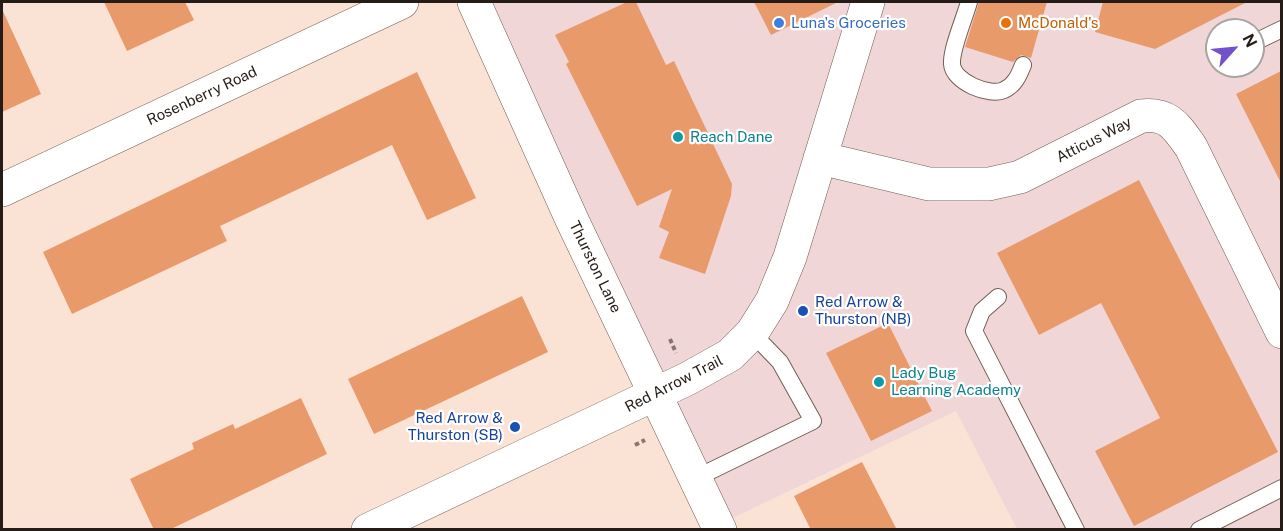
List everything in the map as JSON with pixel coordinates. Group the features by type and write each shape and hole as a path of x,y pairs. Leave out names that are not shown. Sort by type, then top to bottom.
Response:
{"street":[{"name":"Rosenberry Road","path":"2,190 402,2"},
{"name":"Thurston Lane","path":"474,2 572,220 720,530"},
{"name":"Red Arrow Trail","path":"368,530 656,393 730,355 752,333 772,301 790,257 868,2"},
{"name":"Atticus Way","path":"820,158 929,184 989,184 1020,177 1141,116 1158,114 1175,126 1191,147 1281,332"}],"lane":[{"path":"969,2 952,63 955,76 964,83 994,92 1003,91 1019,77 1023,65"},
{"path":"1265,37 1281,29"},
{"path":"998,297 982,311 974,331 1076,530"},
{"path":"696,478 813,420 780,362 752,333"},
{"path":"1199,530 1281,488"}],"shaded area":[{"path":"474,2 1281,2 1281,529 1017,529 956,411 718,525"}],"building":[{"path":"104,2 185,2 194,20 127,51"},
{"name":"Reach Dane","path":"627,2 636,2 666,65 674,61 732,184 731,196 705,274 659,258 669,232 659,227 672,189 637,206 566,64 569,62 555,35"},
{"name":"Luna's Groceries","path":"754,2 838,2 771,35"},
{"name":"McDonald's","path":"979,2 1047,2 1031,58 1021,55 1013,62 965,47"},
{"path":"1103,2 1247,2 1216,18 1205,18 1205,23 1155,49 1095,32"},
{"path":"2,9 41,94 2,112"},
{"path":"1281,71 1281,183 1236,94"},
{"path":"417,72 476,198 427,220 392,145 220,226 227,241 72,314 43,252"},
{"path":"1139,180 1278,452 1134,526 1095,451 1160,418 1101,303 1039,335 997,253"},
{"path":"522,296 548,352 374,434 348,379"},
{"name":"Lady Bug Learning Academy","path":"888,323 932,411 871,441 826,353"},
{"path":"301,398 327,454 169,530 154,530 130,479 194,449 192,443 233,424 235,429"},
{"path":"862,462 897,530 811,530 794,496"}],"place":[{"name":"Luna's Groceries","path":"779,23"},
{"name":"McDonald's","path":"1006,23"},
{"name":"Reach Dane","path":"678,137"},
{"name":"Red Arrow & Thurston (NB)","path":"803,311"},
{"name":"Lady Bug Learning Academy","path":"879,382"},
{"name":"Red Arrow & Thurston (SB)","path":"515,427"}]}
